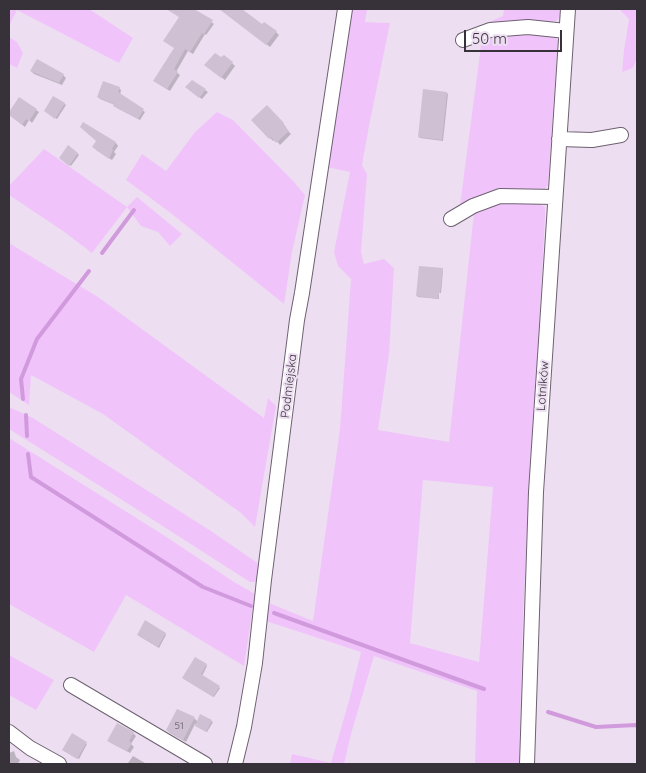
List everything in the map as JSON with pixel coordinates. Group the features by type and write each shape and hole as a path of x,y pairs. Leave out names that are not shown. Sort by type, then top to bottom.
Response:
{"street":[{"name":"Podmiejska","path":"234,764 244,727 255,663 297,320 345,9"},
{"name":"Lotników","path":"527,764 536,492 568,9"},
{"path":"463,40 490,30 528,27 566,31"},
{"path":"559,139 592,140 622,135"},
{"path":"451,219 473,206 500,196 555,197"},
{"path":"70,685 205,764"},
{"path":"9,732 30,748 59,764"}],"shaded area":[{"path":"9,9 89,9 133,38 119,63 17,10 9,26"},
{"path":"349,9 367,9 365,22 390,23 362,165 367,174 361,252 364,264 384,259 394,268 389,354 378,430 449,442 474,213 495,204 516,201 535,202 545,207 529,486 519,764 475,764 477,691 374,656 344,764 290,764 292,754 331,763 361,652 266,621 269,603 313,621 340,429 351,279 338,266 334,252 350,172 326,167","holes":["423,480 493,487 479,662 410,643"]},
{"path":"504,9 560,9 560,17 556,21 547,22 515,20 488,25 487,23 503,16"},
{"path":"619,9 637,9 637,58 633,68 622,72 629,19"},
{"path":"542,33 553,36 558,40 548,185 543,191 462,207 460,205 482,38"},
{"path":"9,37 17,42 23,53 17,68 9,64"},
{"path":"217,112 233,120 305,195 292,252 284,304 172,214 126,180 142,154 166,171 195,132"},
{"path":"44,149 127,207 92,253 9,195 9,186"},
{"path":"137,197 182,234 170,246 158,232 141,226 127,207"},
{"path":"9,243 98,297 264,418 268,398 276,406 255,527 241,513 103,414 31,375 29,405 9,392"},
{"path":"9,407 33,418 211,531 259,564 258,580 250,582 9,429"},
{"path":"9,438 255,594 244,666 126,595 94,652 9,604"},
{"path":"9,655 54,680 36,710 9,695"}],"building":[{"path":"166,9 194,9 213,20 190,52 185,49 174,69 178,72 167,89 153,81 174,48 163,41 179,17"},
{"path":"219,9 242,9 262,24 264,22 277,31 266,45"},
{"path":"215,53 221,57 224,55 233,62 221,78 204,65"},
{"path":"37,59 64,74 59,83 30,71"},
{"path":"192,80 206,89 199,98 185,87"},
{"path":"103,81 120,87 118,92 144,109 138,119 113,106 114,104 97,97"},
{"path":"423,89 447,92 442,140 418,137"},
{"path":"53,96 65,103 55,119 44,111"},
{"path":"19,97 37,109 29,121 26,119 22,125 9,115"},
{"path":"267,105 289,131 276,143 271,137 269,139 251,120"},
{"path":"83,122 116,142 109,159 92,147 96,141 80,127"},
{"path":"68,145 78,153 69,166 59,158"},
{"path":"419,266 443,268 438,299 416,296"},
{"path":"145,620 166,633 158,647 137,635"},
{"path":"195,657 207,664 201,674 220,686 213,697 182,678"},
{"path":"177,709 195,717 183,740 166,730"},
{"path":"200,714 212,720 206,732 195,726"},
{"path":"117,723 134,732 129,741 132,743 127,751 107,741"},
{"path":"72,733 87,742 77,759 62,750"}],"waterway":[{"path":"102,253 134,210"},
{"path":"23,399 21,379 37,339 89,271"},
{"path":"26,415 27,436"},
{"path":"28,454 31,477 203,587 251,606"},
{"path":"274,613 484,689"},
{"path":"548,712 596,727 637,726"}]}
